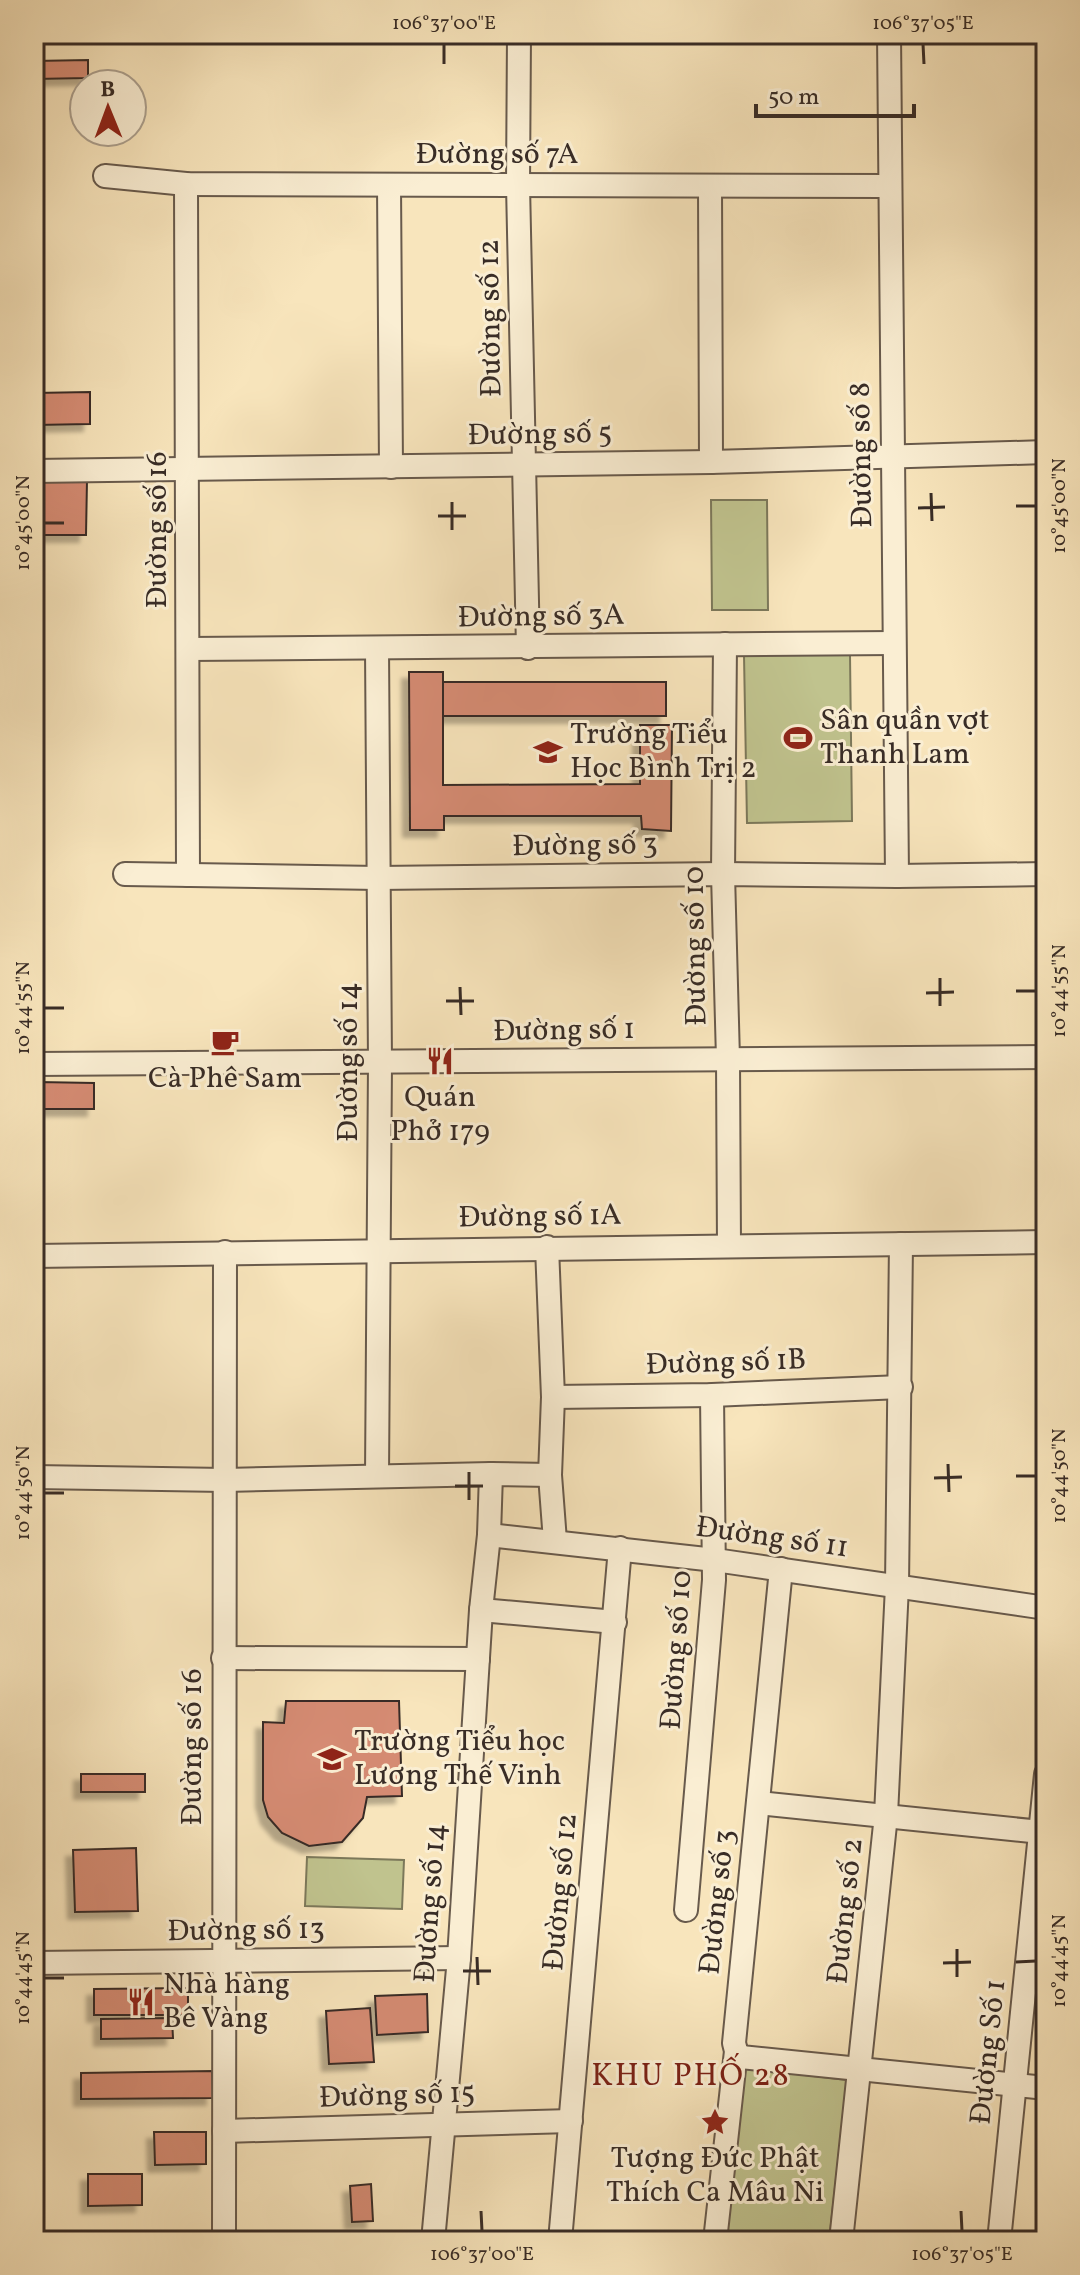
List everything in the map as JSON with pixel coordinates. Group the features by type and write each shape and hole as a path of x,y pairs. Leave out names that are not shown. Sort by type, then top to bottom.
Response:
{"street":[{"name":"Đường số 12","path":"519,34 518,185 528,648"},
{"name":"Đường số 8","path":"889,34 897,876"},
{"name":"Đường số 7A","path":"105,176 186,184 889,186"},
{"name":"Đường số 16","path":"186,184 188,875"},
{"path":"389,185 391,467"},
{"path":"710,186 711,462"},
{"name":"Đường số 5","path":"34,471 524,466 891,459 1046,452"},
{"name":"Đường số 3A","path":"188,649 894,643"},
{"name":"Đường số 10","path":"725,644 723,874 729,1246"},
{"name":"Đường số 14","path":"377,648 380,1063 377,1476"},
{"name":"Đường số 3","path":"125,874 378,878 1046,874"},
{"name":"Đường số 1","path":"34,1064 1046,1057"},
{"name":"Đường số 1A","path":"34,1256 1046,1242"},
{"path":"897,1586 901,1244"},
{"path":"547,1247 553,1397 550,1475 555,1541"},
{"name":"Đường số 16","path":"224,2241 225,1252"},
{"name":"Đường số 1B","path":"553,1397 712,1395 901,1387"},
{"name":"Đường số 10","path":"686,1910 715,1560 712,1395"},
{"name":"Đường số 14","path":"433,2241 459,1958 491,1474"},
{"path":"34,1477 225,1480 550,1475"},
{"name":"Đường số 11","path":"489,1535 715,1560 1046,1608"},
{"name":"Đường số 12","path":"560,2241 620,1548"},
{"name":"Đường số 3","path":"715,2241 781,1569"},
{"name":"Đường số 2","path":"841,2241 886,1815 897,1586"},
{"path":"481,1610 615,1622"},
{"path":"223,1658 478,1659"},
{"name":"Đường Số 1","path":"999,2241 1046,1774"},
{"path":"758,1803 1041,1832"},
{"name":"Đường số 13","path":"34,1963 459,1958"},
{"path":"736,2051 741,2057 1046,2088"},
{"name":"Đường số 15","path":"224,2131 571,2121"}],"green space":[{"path":"711,500 767,500 768,610 712,610"},
{"name":"Sân quần vợt Thanh Lam","path":"744,655 850,655 852,821 747,823"},
{"path":"307,1857 404,1860 402,1909 305,1906"},
{"path":"744,2068 847,2080 829,2241 724,2241"}],"building":[{"path":"88,60 88,68 68,68 68,78 34,79 34,61"},
{"path":"90,392 90,424 35,425 34,393"},
{"path":"34,480 87,480 86,535 34,535"},
{"path":"409,672 443,672 443,785 640,784 640,725 672,725 671,831 642,829 641,816 444,816 444,830 410,830"},
{"path":"443,682 666,682 666,716 443,716"},
{"path":"38,1082 94,1083 94,1109 37,1109"},
{"name":"Trường Tiểu học Lương Thế Vinh","path":"286,1701 399,1701 402,1796 367,1797 363,1818 342,1842 309,1846 282,1833 268,1817 263,1800 263,1722 284,1723"},
{"path":"81,1774 145,1774 145,1792 81,1792"},
{"path":"136,1848 138,1911 75,1912 73,1850"},
{"name":"Nhà hàng Bê Vàng","path":"188,1988 188,2015 94,2015 94,1989"},
{"path":"427,1994 428,2032 377,2035 375,1996"},
{"path":"370,2008 374,2062 329,2064 326,2011"},
{"path":"172,2018 173,2038 101,2039 101,2019"},
{"path":"212,2071 213,2098 81,2099 81,2073"},
{"path":"154,2132 206,2132 206,2164 155,2165"},
{"path":"88,2174 142,2174 142,2205 88,2206"},
{"path":"371,2184 373,2221 352,2222 350,2186"}],"place":[{"name":"Sân quần vợt Thanh Lam","path":"798,738"},
{"name":"Trường Tiểu Học Bình Trị 2","path":"548,752"},
{"name":"Cà Phê Sam","path":"225,1042"},
{"name":"Quán Phở 179","path":"440,1061"},
{"name":"Trường Tiểu học Lương Thế Vinh","path":"332,1759"},
{"name":"Nhà hàng Bê Vàng","path":"141,2002"},
{"name":"Tượng Đức Phật Thích Ca Mâu Ni","path":"715,2122"}],"district":[{"name":"KHU PHỐ 28","path":"691,2077"}]}
